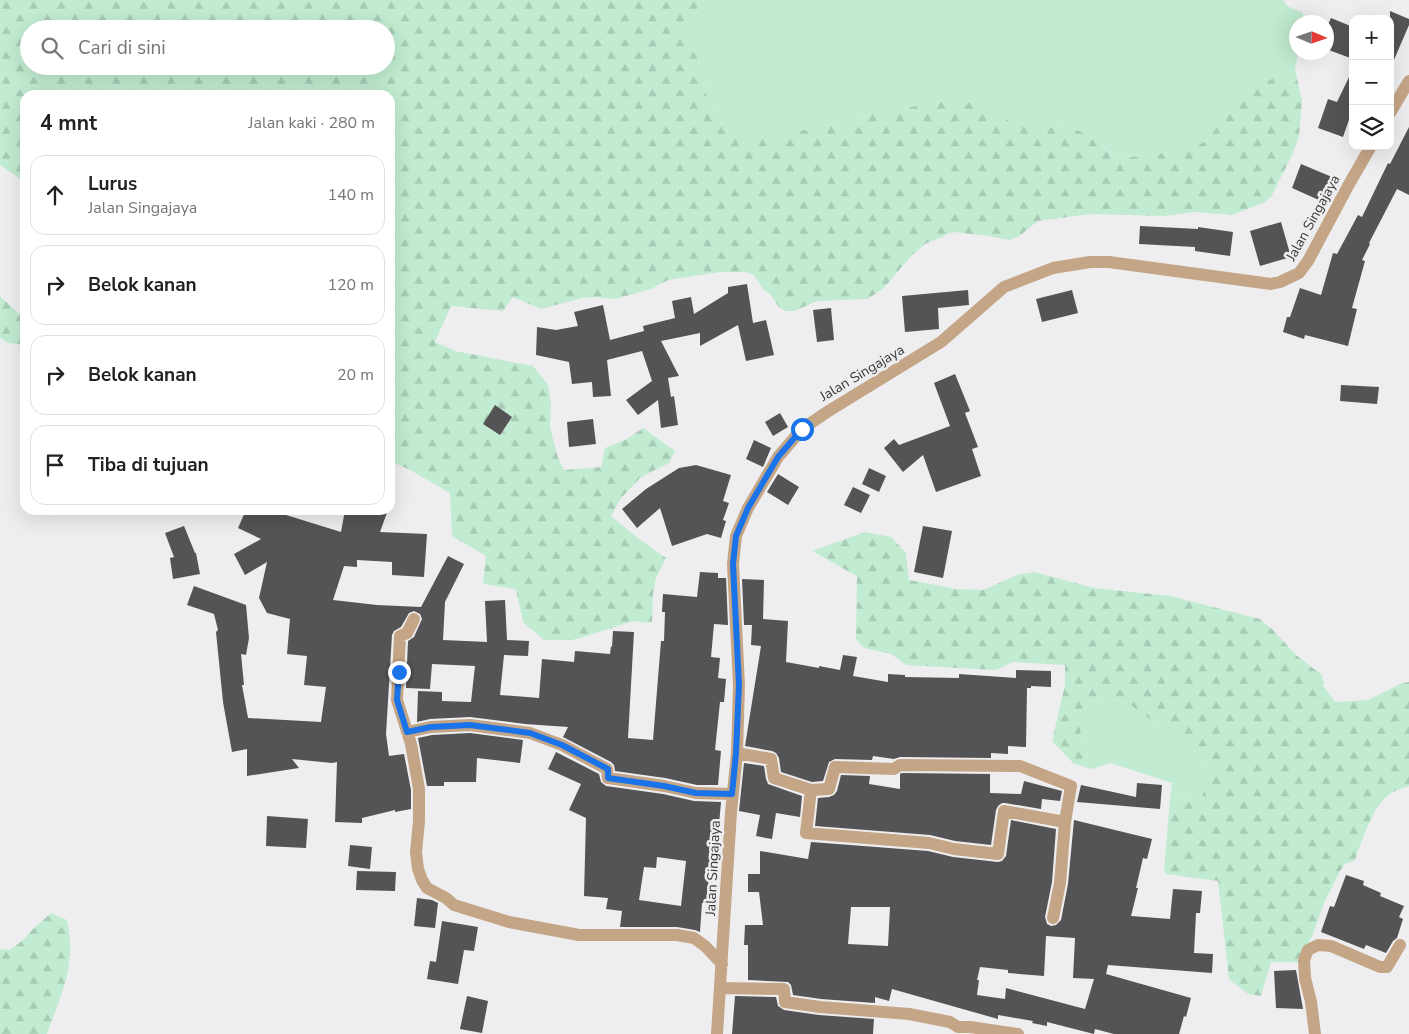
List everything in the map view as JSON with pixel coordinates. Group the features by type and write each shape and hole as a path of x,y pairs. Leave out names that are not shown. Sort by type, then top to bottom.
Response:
{"street":[{"path":"1394,106 1409,81"},
{"name":"Jalan Singajaya","path":"717,1034 739,685 733,564 736,536 748,508 778,457 802,429 941,342 1004,287 1053,268 1090,262 1109,262 1271,284 1299,273 1308,261 1369,150"},
{"path":"414,619 407,633 400,638 397,700 411,744 419,789 419,821 416,852 418,869 427,888 446,898 454,905 510,922 579,935 677,935 694,938 705,946 722,964"},
{"path":"407,732 431,727 470,725 530,733 562,745 608,769 608,778 664,786 696,793 732,794"},
{"path":"736,753 771,759 774,778 811,790 829,789 835,767 894,770 900,765 1020,766 1070,786 1060,883 1053,918"},
{"path":"811,790 806,833 929,843 954,849 998,854 1004,811 1065,822"},
{"path":"1315,1034 1304,960 1308,950 1318,945 1331,946 1380,967 1387,967 1400,945"},
{"path":"720,988 784,989 785,1002 820,1007 909,1014 950,1022 958,1027 1018,1034"}],"green space":[{"path":"0,0 699,0 694,23 689,34 694,52 706,75 705,92 708,101 715,107 723,130 738,137 773,137 828,125 844,124 875,113 946,101 963,101 995,110 1009,121 1045,127 1070,128 1079,131 1090,136 1115,156 1131,157 1189,150 1204,142 1210,137 1221,121 1248,94 1278,75 1295,69 1302,101 1299,136 1293,153 1271,197 1263,203 1232,215 1195,212 1165,216 1091,214 1038,221 1018,237 1009,240 953,232 925,244 911,256 883,289 867,299 817,301 794,311 785,311 778,306 754,275 746,272 720,272 668,280 651,289 615,299 582,298 541,309 513,297 503,311 451,306 435,342 455,351 533,366 548,385 551,404 550,427 557,455 564,470 601,467 605,448 627,439 643,428 675,451 669,463 641,477 621,498 611,516 666,558 656,578 653,594 652,623 633,621 574,640 544,640 523,622 516,589 483,584 486,556 452,536 450,493 395,463 395,90 20,90 20,179 0,165"},
{"path":"699,0 1283,0 1287,6 1303,13 1303,15 1289,15 1289,60 1297,60 1295,69 1278,75 1221,121 1210,137 1204,142 1189,150 1131,157 1116,156 1090,136 1070,128 1045,127 1009,121 995,110 963,101 946,101 875,113 844,124 828,125 773,137 738,137 723,130 715,107 708,101 705,92 706,75 694,52 689,34 694,23"},
{"path":"0,296 20,314 20,344 8,343 0,338"},
{"path":"865,532 891,537 906,553 909,580 956,589 983,590 1017,575 1034,572 1094,588 1170,596 1260,619 1296,655 1322,675 1324,687 1335,702 1368,700 1402,683 1409,682 1409,786 1389,794 1372,816 1355,860 1345,864 1340,871 1324,903 1312,937 1301,954 1299,962 1271,962 1261,996 1248,994 1229,979 1218,881 1166,874 1164,869 1170,800 1198,799 1203,795 1207,762 1190,747 1179,732 1162,728 1128,703 1101,697 1087,704 1080,728 1088,753 1082,766 1074,764 1052,741 1065,685 1065,665 1013,662 996,670 906,665 891,654 864,648 856,639 857,576 812,551"},
{"path":"1102,697 1128,703 1162,728 1179,732 1190,747 1207,762 1203,795 1198,799 1170,800 1172,783 1110,763 1091,769 1082,766 1088,753 1080,729 1082,718 1087,704"},
{"path":"51,913 67,920 70,951 64,985 47,1034 0,1034 0,949 10,950"}],"building":[{"path":"1390,11 1409,19 1409,25 1394,60 1394,15 1390,15"},
{"path":"1334,19 1349,25 1349,58 1334,52"},
{"path":"1349,77 1349,120 1343,137 1318,128 1328,99 1337,102"},
{"path":"1409,127 1409,195 1397,189 1362,260 1365,261 1352,308 1357,309 1348,346 1305,335 1304,339 1283,332 1287,317 1290,317 1300,288 1321,295 1333,253 1337,254 1358,215 1362,217 1388,163 1390,164"},
{"path":"1301,164 1332,177 1321,201 1292,188"},
{"path":"1281,222 1291,257 1260,266 1250,231"},
{"path":"1140,226 1198,229 1198,227 1233,232 1230,256 1195,251 1195,247 1139,244"},
{"path":"747,284 753,323 766,320 774,355 746,361 738,325 700,346 700,333 661,341 679,376 668,378 671,397 674,396 678,425 661,428 658,400 638,415 626,400 652,381 642,351 607,360 611,396 593,397 592,382 572,384 569,362 536,355 537,327 556,330 578,326 574,312 603,305 610,340 644,331 643,326 675,318 672,301 691,297 694,314 728,293 728,287"},
{"path":"968,290 969,305 938,308 939,329 905,332 902,296"},
{"path":"1072,290 1078,313 1042,322 1036,299"},
{"path":"831,308 834,340 817,342 813,310"},
{"path":"955,374 970,411 965,413 978,447 972,449 981,476 936,492 923,455 903,472 884,448 894,439 899,445 950,426 934,383"},
{"path":"1341,385 1379,387 1377,404 1340,401"},
{"path":"495,405 512,417 500,435 483,424"},
{"path":"780,413 788,427 773,436 765,422"},
{"path":"593,419 596,444 569,447 567,422"},
{"path":"754,440 771,448 763,467 746,459"},
{"path":"696,465 731,475 723,501 729,503 723,520 726,521 721,538 707,534 672,546 660,508 637,528 622,509 646,489 679,468"},
{"path":"869,468 886,476 879,492 862,484"},
{"path":"778,474 799,487 788,505 767,492"},
{"path":"853,487 870,495 861,513 844,505"},
{"path":"244,515 286,515 341,532 344,515 386,515 380,532 427,534 424,577 392,575 392,562 357,560 357,567 344,566 333,600 421,607 448,556 464,564 445,602 443,640 487,642 485,601 505,600 507,640 529,641 528,656 504,655 500,695 539,698 542,659 574,662 575,651 610,654 613,631 634,632 628,738 653,740 661,641 664,641 665,612 662,612 663,594 697,597 700,572 718,573 718,578 726,578 728,625 714,624 711,657 720,658 718,678 726,679 724,702 720,702 715,750 721,751 718,785 697,785 665,778 615,771 614,765 611,762 563,737 568,727 470,717 430,719 417,722 418,691 442,692 442,701 471,702 475,666 432,664 430,689 406,688 408,641 414,637 422,619 420,614 414,611 409,613 401,627 394,631 392,635 386,734 389,756 404,754 411,790 411,809 395,812 395,810 362,818 362,823 335,822 337,762 292,759 299,768 247,776 247,749 232,752 223,702 216,632 218,630 214,614 187,605 194,586 246,605 249,638 246,655 241,654 244,685 242,685 248,718 321,722 326,687 304,685 307,656 287,654 290,619 267,613 259,598 267,562 245,575 234,554 261,539 238,528"},
{"path":"184,526 196,553 200,574 173,579 170,558 174,557 165,533"},
{"path":"923,526 952,531 943,578 914,572"},
{"path":"742,579 764,580 763,619 788,621 786,662 840,670 843,655 857,657 853,676 888,682 888,674 905,675 905,677 959,678 959,674 1016,678 1016,670 1051,671 1051,687 1031,686 1031,688 1027,688 1026,747 1008,746 1008,754 991,753 991,758 900,757 894,759 873,756 872,760 835,759 829,762 823,781 812,782 781,772 779,758 776,753 745,746 761,646 751,645 752,625 744,625"},
{"path":"470,733 523,740 520,763 477,758 476,782 444,782 444,786 427,786 418,738 432,735"},
{"path":"556,752 599,774 601,782 606,786 663,794 694,801 721,802 715,870 710,869 706,903 702,903 700,932 677,927 620,927 622,911 606,909 608,898 584,896 586,818 569,810 581,784 548,769","holes":["657,857 686,861 681,906 639,900 644,867 656,868"]},
{"path":"744,763 764,766 768,784 802,796 800,817 776,813 772,839 756,836 760,815 739,811"},
{"path":"900,774 990,774 990,793 1021,794 1024,781 1062,791 1060,801 1042,799 1041,809 1005,803 998,806 991,845 955,841 930,835 815,826 818,798 834,795 837,791 841,775 870,776 869,784 900,789"},
{"path":"1137,783 1162,785 1160,809 1077,802 1081,785 1136,797"},
{"path":"267,816 308,819 306,848 266,846"},
{"path":"1011,820 1056,829 1052,882 1045,917 1047,924 1051,926 1056,925 1061,920 1068,884 1074,820 1152,839 1147,859 1143,858 1131,916 1170,919 1173,889 1202,891 1200,913 1196,913 1194,953 1213,954 1212,973 1108,965 1106,974 1191,998 1179,1034 1114,1034 1095,1029 1094,1034 1047,1022 1047,1026 1032,1023 1033,1021 998,1015 998,1019 892,989 889,1001 875,997 875,1003 793,995 791,985 788,982 748,980 748,945 744,945 745,925 763,925 759,892 748,892 748,874 760,874 760,851 808,859 811,842 928,851 953,857 998,862 1002,861 1006,856","holes":["851,907 890,907 888,946 848,944","1046,936 1075,938 1073,978 1094,979 1085,1009 1006,988 1005,999 977,995 979,980 977,980 980,967 1008,970 1008,973 1044,976"]},
{"path":"350,845 372,847 370,869 348,866"},
{"path":"357,871 396,872 395,891 356,890"},
{"path":"1346,875 1364,881 1363,885 1381,893 1380,896 1404,906 1399,917 1403,919 1397,938 1386,953 1366,945 1364,949 1321,932 1330,906 1334,907"},
{"path":"417,898 432,900 438,903 435,928 414,926"},
{"path":"442,921 478,927 474,951 464,950 458,984 427,979 430,961 436,962"},
{"path":"1296,970 1303,1009 1276,1008 1274,971"},
{"path":"467,996 488,1001 482,1033 460,1029"},
{"path":"735,996 776,997 778,1006 784,1010 874,1019 873,1034 732,1034"}],"route":[{"path":"399,672 397,700 407,732 431,727 470,725 530,733 562,745 608,769 608,778 664,786 696,793 732,794 739,685 733,564 736,536 748,508 778,457 802,429"}]}
